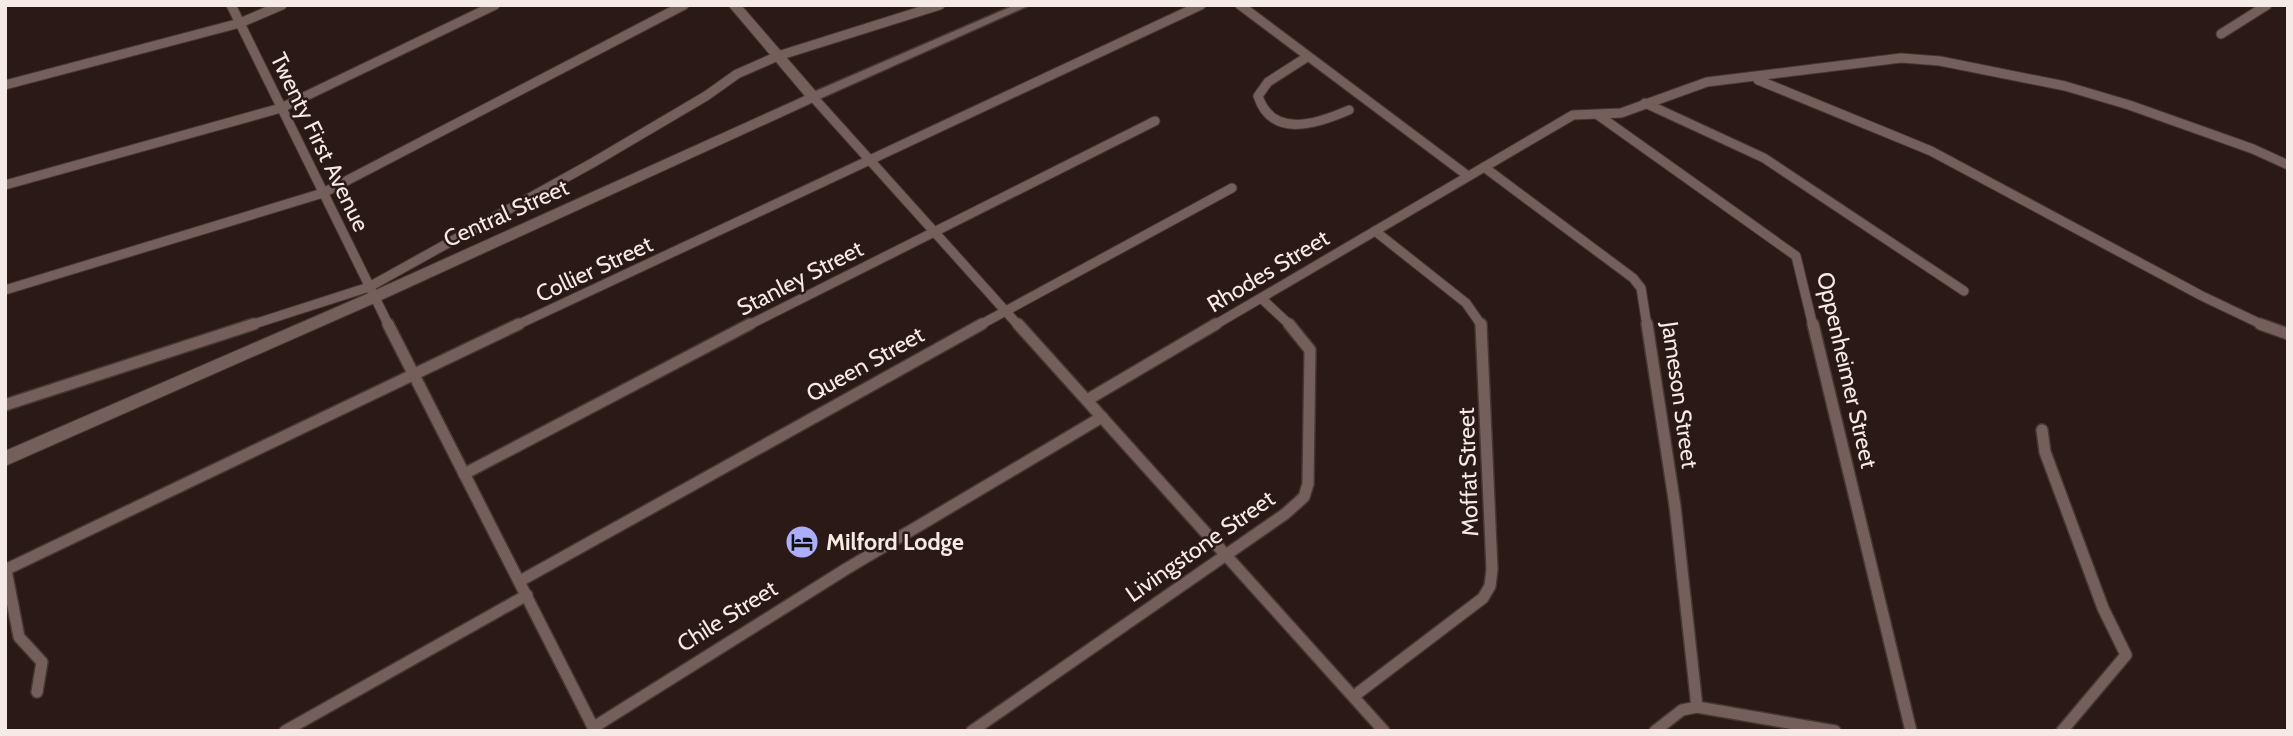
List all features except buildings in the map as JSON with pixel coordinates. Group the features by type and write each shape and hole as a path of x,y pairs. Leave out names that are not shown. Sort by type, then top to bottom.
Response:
{"main road":[{"path":"734,5 813,97"},
{"name":"Central Street","path":"5,459 372,292 813,97"}],"street":[{"name":"Twenty First Avenue","path":"231,5 372,292 594,729"},
{"path":"5,85 240,23 282,5"},
{"path":"5,185 281,108 495,5"},
{"path":"5,290 323,193 684,5"},
{"path":"5,405 372,292 594,162 737,74 778,56 940,5"},
{"name":"Central Street","path":"813,97 1025,5"},
{"name":"Collier Street","path":"6,570 869,159 1201,5"},
{"path":"1240,5 1468,176"},
{"path":"2221,34 2267,5"},
{"path":"1307,57 1261,87 1258,96 1262,109 1280,123 1304,125 1323,122 1349,110"},
{"name":"Rhodes Street","path":"1087,400 1573,115 1621,113 1707,82 1901,58 1940,61 2066,86 2129,105 2253,149 2288,165"},
{"path":"1737,78 1768,82 1931,151 2202,296 2259,324 2288,334"},
{"path":"813,97 1384,731"},
{"path":"1645,103 1764,158 1964,291"},
{"name":"Oppenheimer Street","path":"1598,114 1796,256 1911,731"},
{"name":"Stanley Street","path":"464,474 1155,121"},
{"name":"Jameson Street","path":"1484,167 1633,278 1642,288 1675,506 1697,707"},
{"name":"Queen Street","path":"520,581 1232,188"},
{"name":"Moffat Street","path":"1354,696 1483,598 1490,586 1492,569 1483,327 1466,303 1375,231"},
{"name":"Livingstone Street","path":"972,731 1297,505 1304,497 1308,484 1310,350 1298,333 1261,298"},
{"name":"Chile Street","path":"594,729 728,639 877,548 1102,417"},
{"path":"2042,430 2045,452 2103,608 2126,655 2062,731"},
{"path":"6,570 19,637 42,662 37,692"},
{"path":"285,731 527,595"},
{"path":"1656,731 1682,710 1697,707 1835,731"}],"place":[{"name":"Milford Lodge","path":"802,542"}]}
